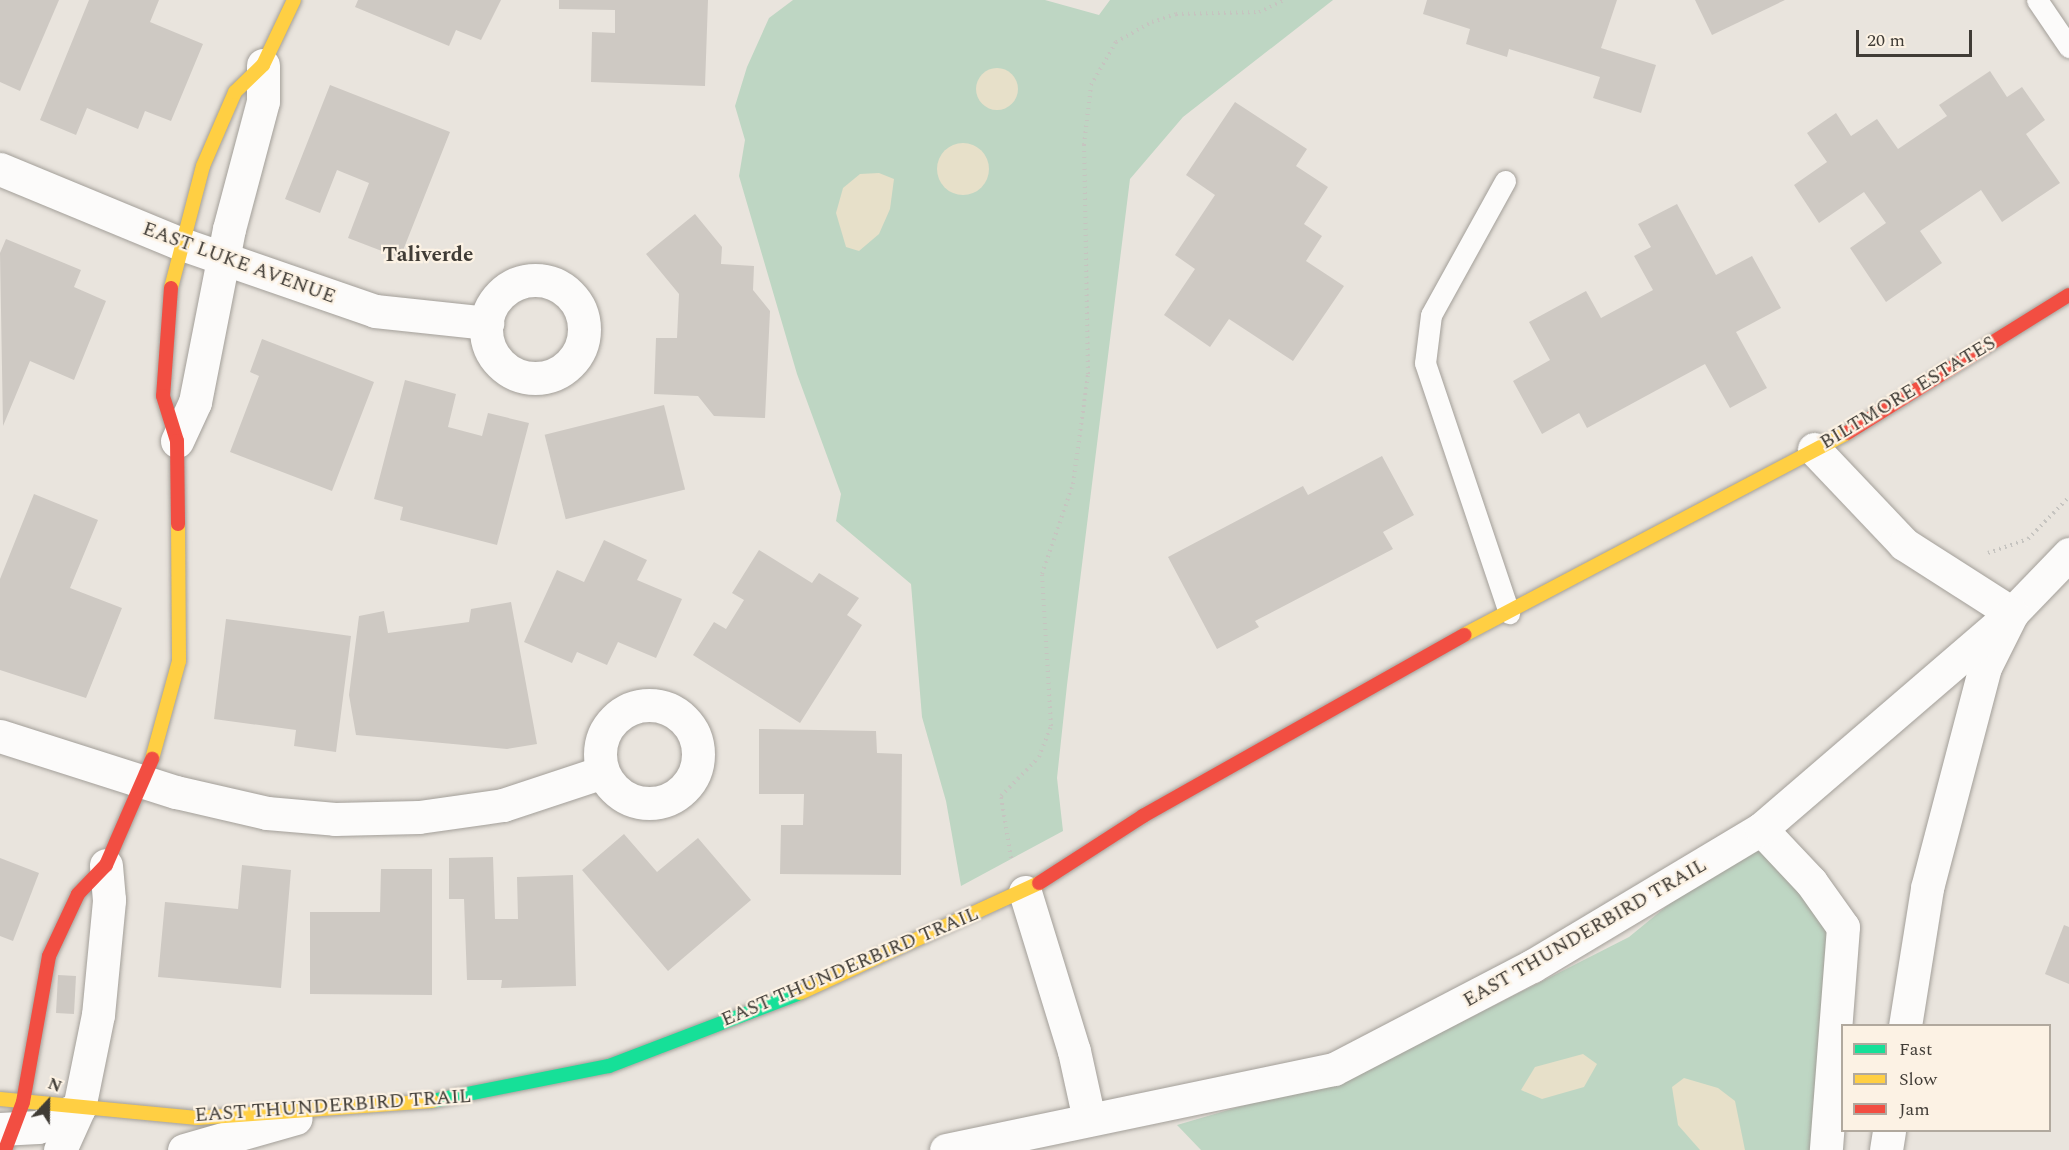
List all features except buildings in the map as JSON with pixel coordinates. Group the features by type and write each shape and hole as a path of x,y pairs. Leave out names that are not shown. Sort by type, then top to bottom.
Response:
{"street":[{"path":"10,1128 49,956 78,894 106,865 146,784 179,661 177,441 163,396 168,303 179,243 203,166 235,92 263,65 294,0"},
{"path":"177,441 195,402 223,260 263,101 263,65"},
{"name":"EAST LUKE AVENUE","path":"0,169 223,260 375,310 487,323"},
{"name":"BILTMORE ESTATES","path":"2012,613 1904,544 1814,449 2069,295"},
{"name":"EAST THUNDERBIRD TRAIL","path":"79,1108 197,1118 464,1100 609,1066 797,994 1025,892 1143,816 1509,613 1814,449"},
{"path":"1905,1024 1930,877 1984,667 2012,613 2069,554"},
{"name":"EAST THUNDERBIRD TRAIL","path":"946,1150 1334,1069 1532,966 1761,829 2012,613"},
{"path":"0,736 146,784 267,813 335,819 419,817 503,805 603,772"},
{"path":"1761,829 1811,882 1843,927 1826,1150"},
{"path":"60,1150 79,1108 98,1015 109,900 106,865"},
{"path":"1025,892 1074,1051 1089,1119"},
{"path":"0,1099 10,1128"},
{"path":"10,1128 38,1127 79,1108"},
{"path":"184,1150 320,1111"},
{"path":"1886,1150 1889,1132"}],"lane":[{"path":"2037,0 2069,47"},
{"path":"1505,181 1431,315 1425,363 1509,613"}],"path":[{"path":"1025,892 1012,866 1001,796 1040,757 1051,726 1042,574 1073,484 1088,374 1084,145 1091,85 1116,42 1152,22 1176,14 1259,12 1285,0"},
{"path":"1981,553 2007,550 2028,538 2069,497"}],"green space":[{"path":"793,0 1045,0 1099,15 1110,0 1333,0 1183,117 1130,179 1057,778 1063,831 961,886 946,801 922,717 911,584 836,521 841,494 797,374 739,176 745,140 735,106 747,67 769,18"},
{"path":"1761,829 1843,927 1837,1150 1201,1150 1177,1125 1338,1078 1452,1027 1629,937"}],"sand":[{"path":"997,68 1005,69 1012,74 1017,81 1017,97 1012,104 1005,109 997,110 989,109 982,104 977,97 976,89 977,81 982,74 989,69"},
{"path":"958,143 968,143 982,150 989,169 982,188 968,195 958,195 948,191 941,184 937,174 937,164 941,154 948,147"},
{"path":"879,173 894,179 890,209 879,234 859,251 846,247 836,213 843,188 860,174"},
{"path":"1583,1054 1597,1064 1584,1087 1542,1099 1521,1090 1535,1067"},
{"path":"1684,1078 1718,1088 1735,1101 1745,1150 1700,1150 1678,1125 1672,1087"}],"traffic: fast":[{"path":"432,1101 609,1066 800,993"}],"traffic: slow":[{"path":"171,288 203,166 235,92 263,65 294,0"},
{"path":"1464,635 1847,433"},
{"path":"152,759 179,661 178,524"},
{"path":"800,993 1039,883"},
{"path":"0,1099 197,1118 432,1101"}],"traffic: jam":[{"path":"171,288 163,396 177,441 178,524"},
{"path":"1847,433 2069,295"},
{"path":"1039,883 1143,816 1464,635"},
{"path":"5,1150 23,1102 49,956 78,894 106,865 152,759"}],"district":[{"name":"Taliverde","path":"428,255"}]}
